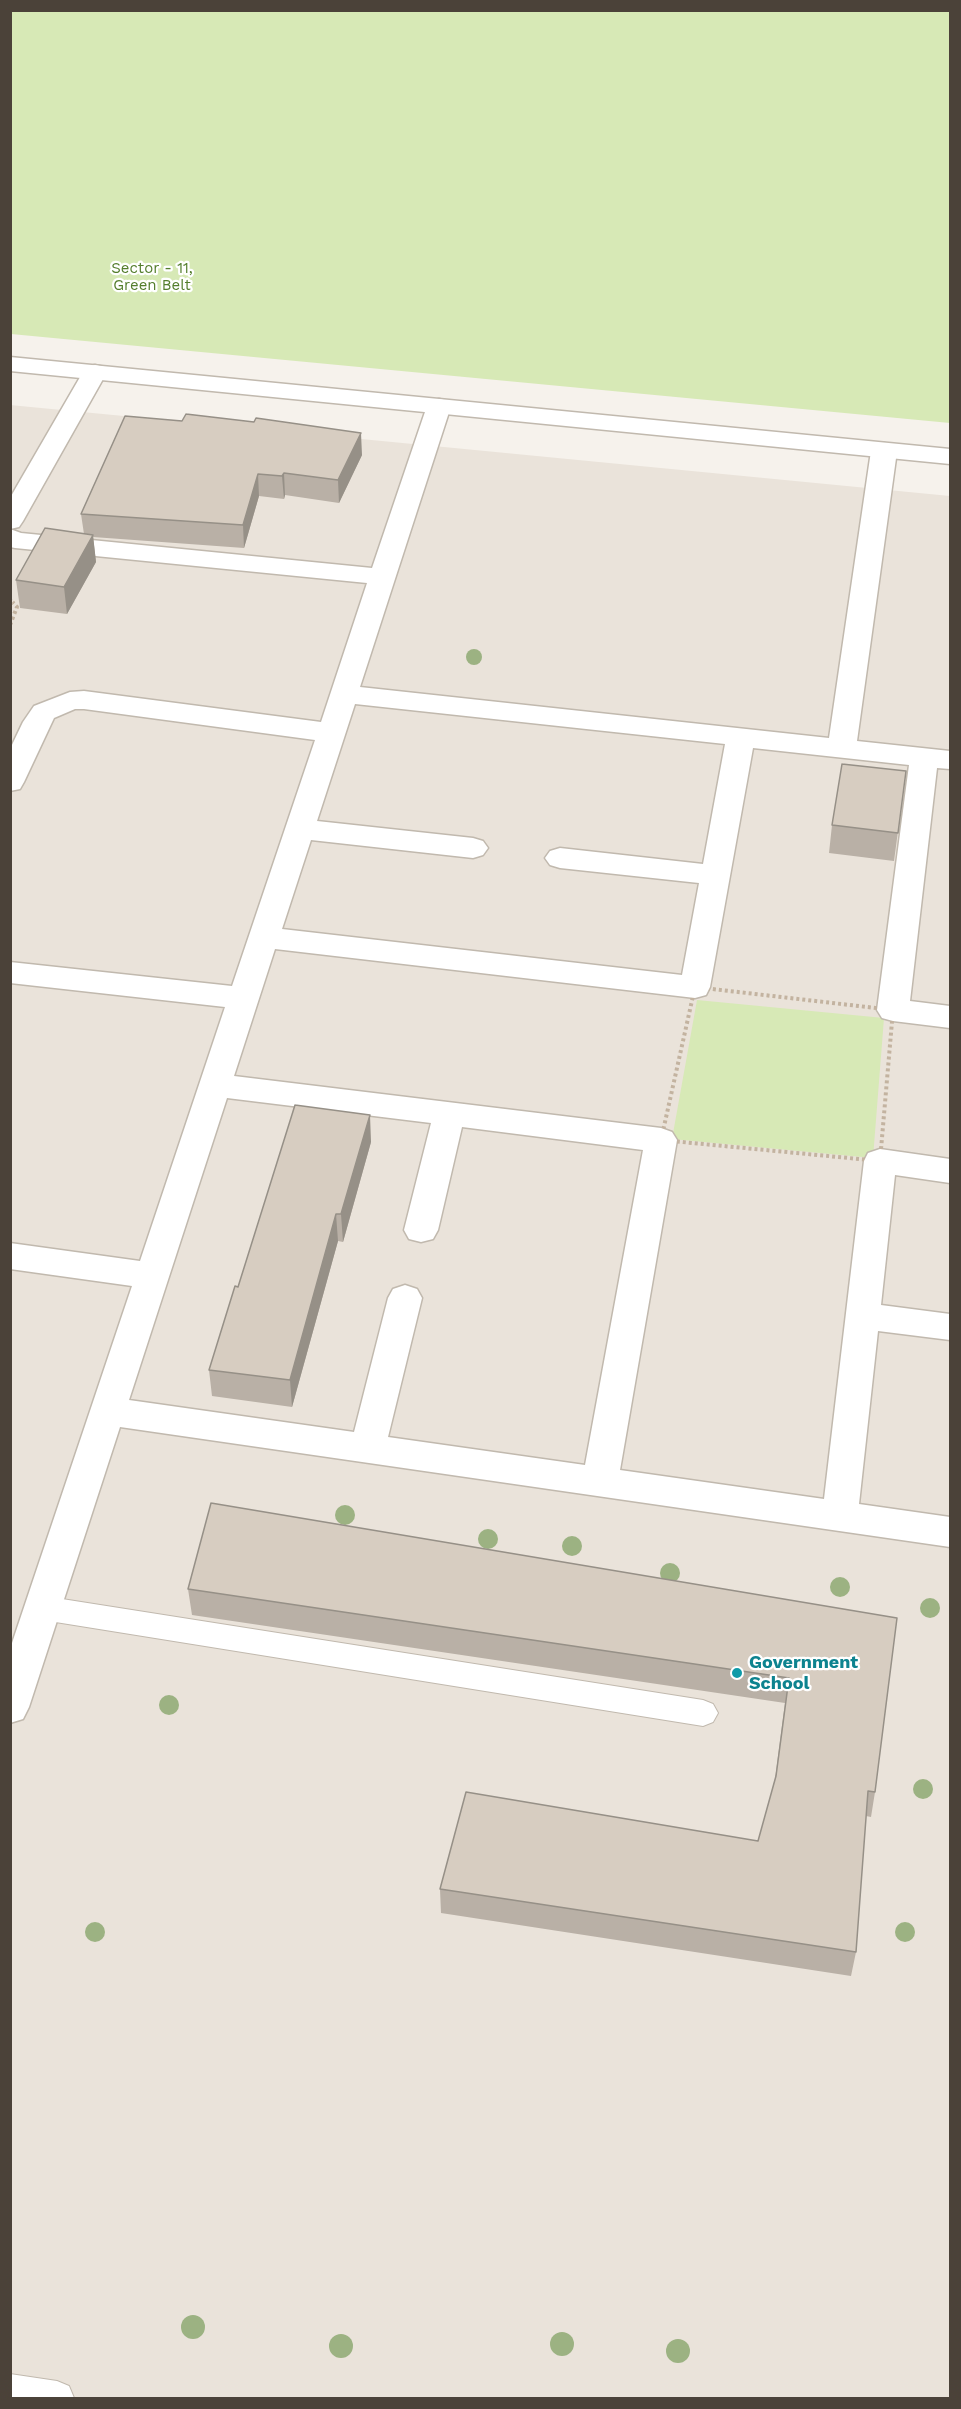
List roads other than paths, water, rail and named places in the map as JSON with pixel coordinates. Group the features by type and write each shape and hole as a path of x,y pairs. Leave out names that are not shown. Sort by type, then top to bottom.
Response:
{"street":[{"path":"10,363 951,457"},
{"path":"10,521 95,372"},
{"path":"10,1707 19,1657 43,1608 439,406"},
{"path":"842,748 884,451"},
{"path":"10,537 15,540 383,577"},
{"path":"345,694 937,759 893,1010 951,1017"},
{"path":"10,782 44,712 70,700 333,733"},
{"path":"264,937 695,987 741,737"},
{"path":"300,829 473,848"},
{"path":"560,858 715,875"},
{"path":"10,972 244,998"},
{"path":"216,1085 661,1140 600,1482"},
{"path":"421,1230 449,1113"},
{"path":"840,1516 880,1161 951,1171"},
{"path":"10,1256 153,1276"},
{"path":"368,1448 405,1298"},
{"path":"862,1316 951,1327"},
{"path":"108,1411 951,1532"}],"lane":[{"path":"43,1608 703,1713"},
{"path":"10,2391 57,2398"}],"place":[{"name":"Government School","path":"737,1673"}],"park label":[{"name":"Sector - 11, Green Belt","path":"152,278"}]}
